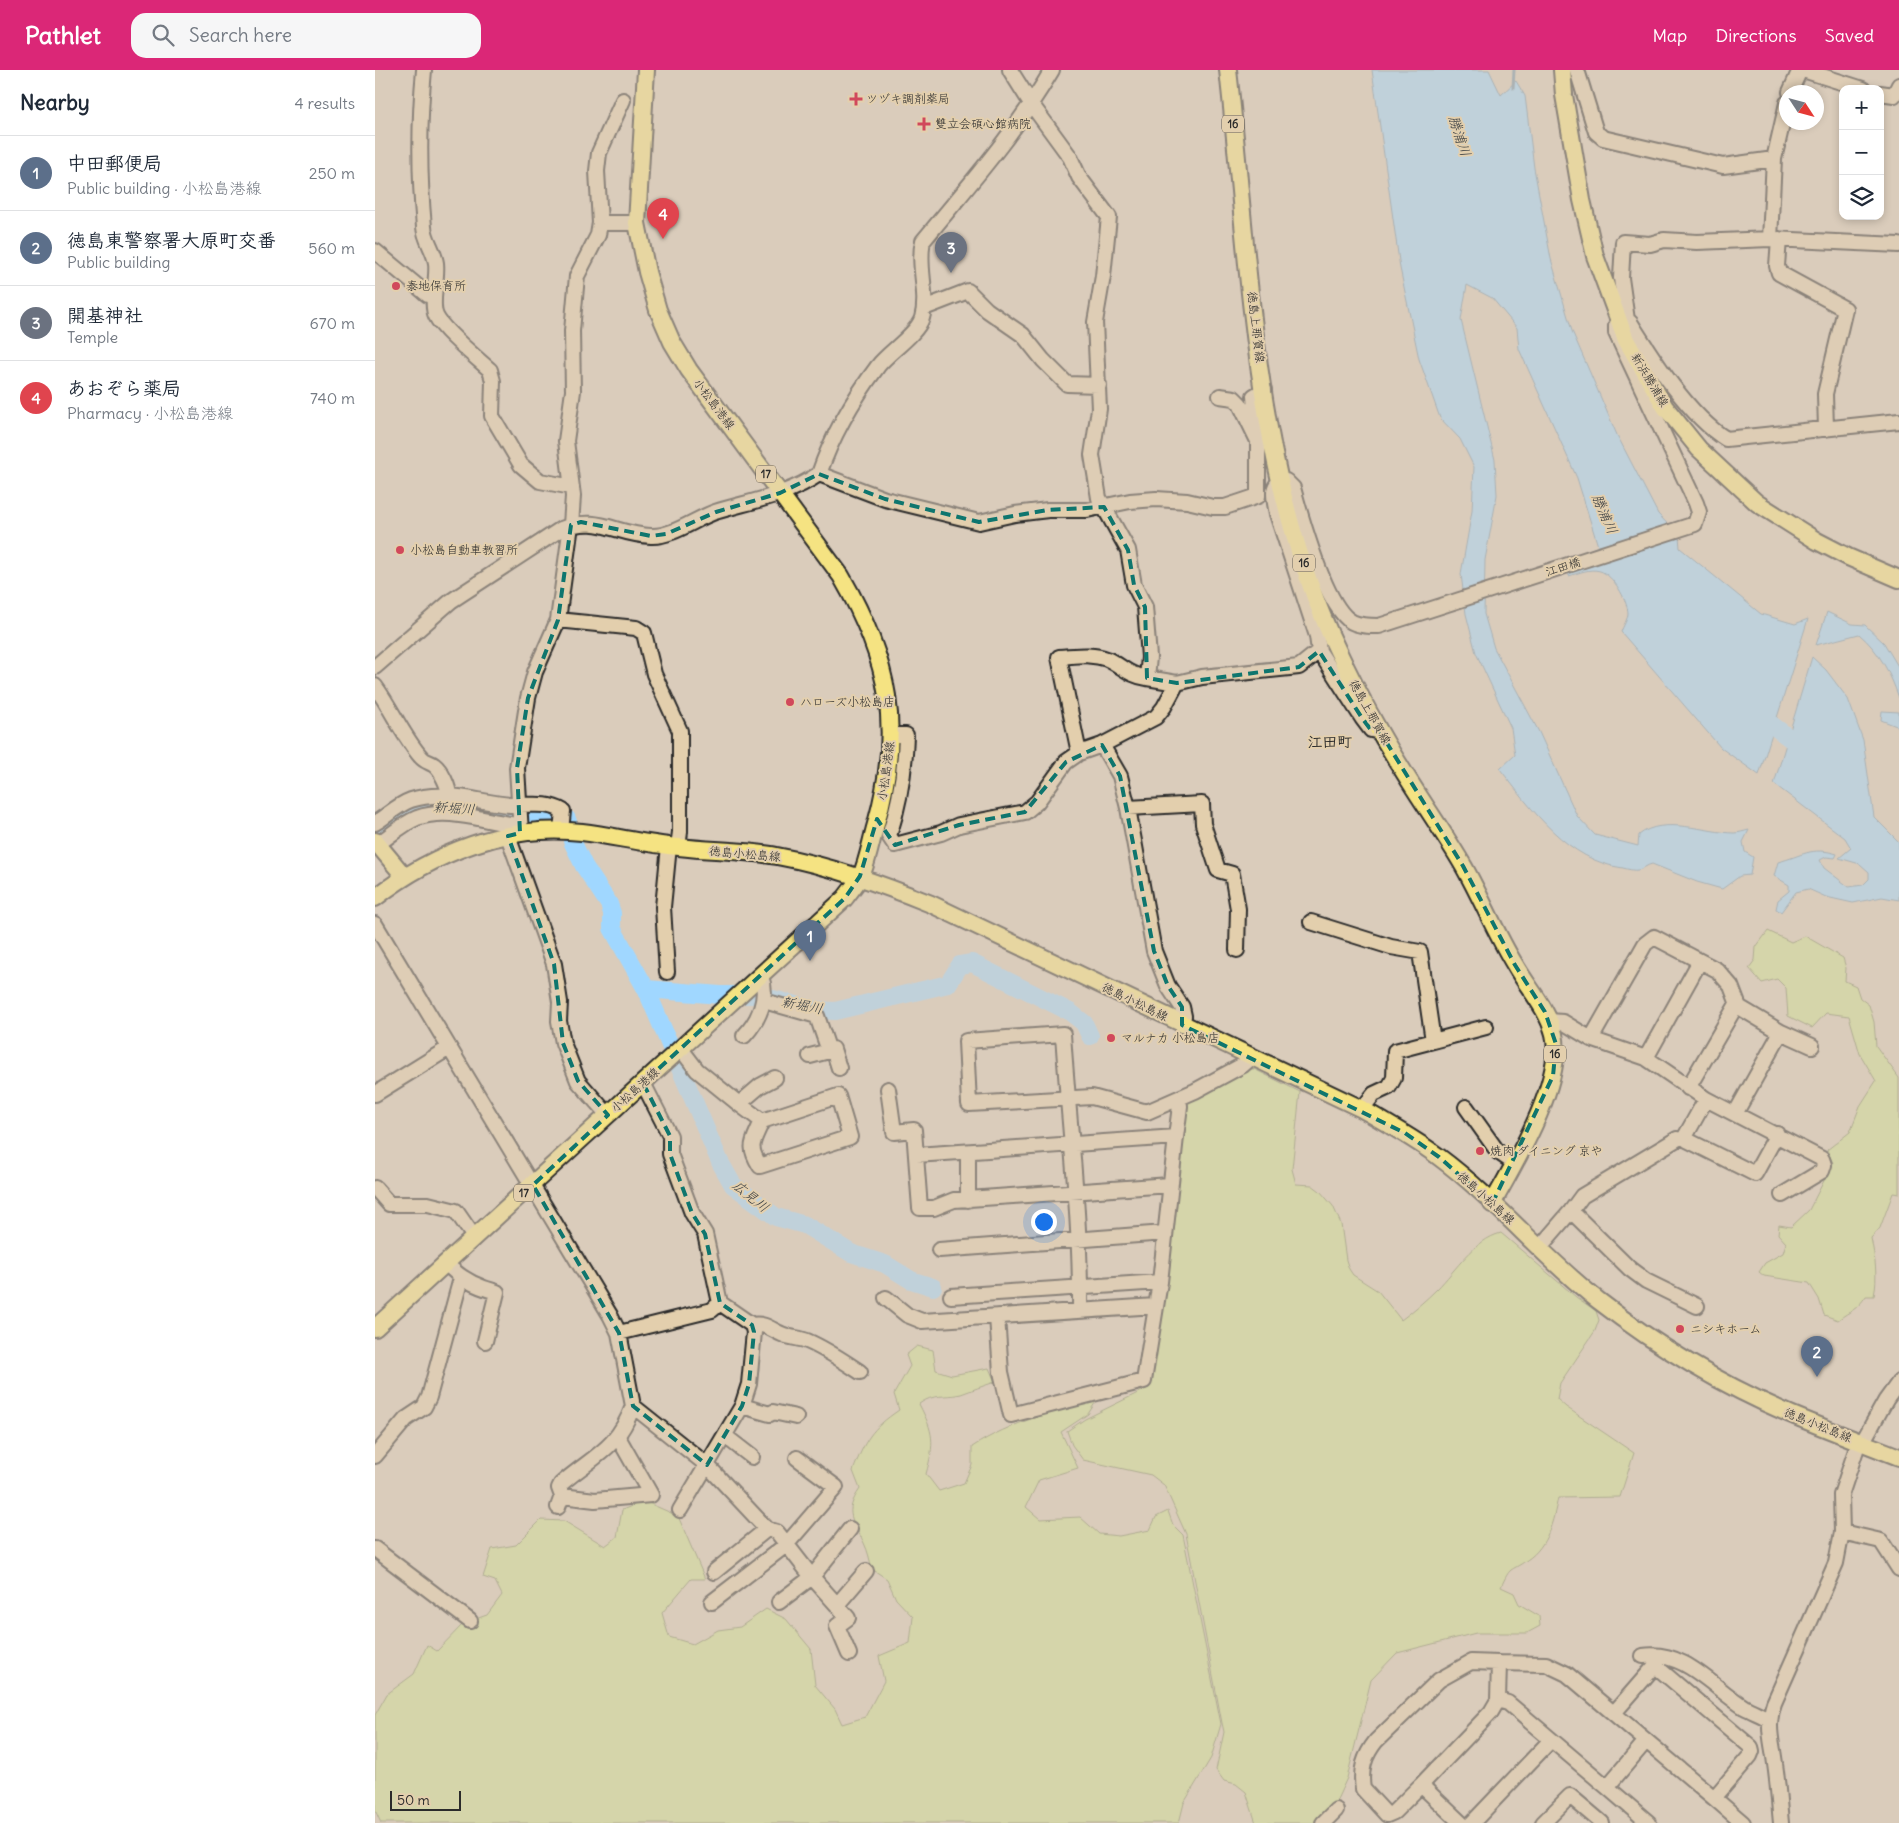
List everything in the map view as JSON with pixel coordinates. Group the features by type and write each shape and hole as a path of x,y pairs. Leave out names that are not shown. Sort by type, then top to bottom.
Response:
{"main road":[{"name":"小松島港線","path":"375,1328 845,898 861,876 883,800 891,735 888,699 878,651 862,612 841,576 689,370 672,342 658,310 647,272 637,223 646,70"},
{"name":"徳島上那賀線","path":"1218,70 1224,124 1237,178"},
{"name":"徳島上那賀線","path":"1228,70 1237,178 1264,390 1279,474 1293,529 1321,611 1344,664 1380,732 1463,866 1515,965 1549,1021 1556,1044 1553,1076 1514,1163 1492,1204"},
{"name":"新浜勝浦線","path":"1562,70 1565,105 1582,200 1595,256 1623,320 1635,356 1665,407 1699,449 1727,478 1757,503 1817,541 1899,579"},
{"name":"徳島小松島線","path":"375,898 404,876 447,853 518,821 562,823 673,847 775,855 861,876 931,904 1362,1109 1439,1157 1597,1300 1643,1334 1691,1364 1789,1414 1899,1457"},
{"path":"376,843 404,876"}],"street":[{"path":"424,70 420,99 419,167 424,227 436,260 437,282 434,310 437,318 490,370 493,381 492,416 521,465 541,481 572,487"},
{"path":"1010,70 1031,105 1070,157 1079,177 1109,217 1103,276 1095,322 1099,409 1092,455 1099,498 1128,550 1134,585 1145,607 1149,657 1147,678"},
{"path":"375,666 451,601 561,529 581,522 651,536 666,534 716,512 780,493 819,474 827,451 865,386 891,351 917,328 922,319 924,308 921,251 923,242 1031,105 1052,70"},
{"path":"1577,70 1596,132 1603,138 1714,165 1728,166 1769,158 1774,159"},
{"path":"1794,85 1801,70 1850,85"},
{"path":"1884,94 1895,95 1899,85"},
{"path":"608,1115 578,1081 563,1043 559,1021 560,1002 554,964 518,821 517,768 528,698 535,672 558,620 571,525 572,487 566,441 573,391 571,331 574,297 580,268 598,235 600,223 597,171 599,153 623,100"},
{"path":"1781,130 1774,159 1775,239 1779,273 1845,309 1825,394 1826,429"},
{"path":"600,223 637,223"},
{"path":"1899,245 1775,239 1697,242 1664,240 1650,244 1623,242 1621,278 1623,320 1697,414 1717,434 1726,439 1899,421"},
{"path":"375,251 428,295 434,296"},
{"path":"924,308 968,291 987,310 1023,335 1043,360 1067,384 1099,385"},
{"name":"江田橋","path":"1258,441 1268,466 1293,488 1316,561 1334,601 1348,619 1360,625 1379,626 1681,530 1695,524 1699,512 1616,333 1616,326 1623,320"},
{"path":"819,474 885,499 979,522 1049,510 1072,511 1130,501 1156,499 1176,499 1213,507 1225,507 1258,496 1258,441 1254,396 1264,390"},
{"path":"1220,396 1234,398 1240,404 1258,441"},
{"path":"1279,474 1273,493 1277,514 1317,636 1319,651 1371,730 1380,732"},
{"path":"558,620 637,628 644,633 654,674 679,731 680,832 673,847 663,907 667,972"},
{"path":"1079,753 1059,657 1093,655 1110,660 1129,674 1177,683 1201,677 1299,668 1319,651"},
{"path":"891,735 907,734 905,770 899,806 889,836 895,844 941,833 959,825 1025,812 1037,802 1066,762 1079,753 1103,745 1156,717 1165,707 1177,683"},
{"path":"375,686 393,710 395,721 422,759 435,765 447,785 449,796"},
{"path":"1103,745 1120,776 1128,808 1154,951 1168,986 1182,1007 1184,1016 1182,1024"},
{"path":"375,824 412,800 434,796 449,796 518,821"},
{"path":"1128,808 1202,804 1203,824 1218,870 1231,874 1238,909 1237,950"},
{"path":"376,843 403,826 432,814 518,821 549,805 563,811 562,823"},
{"path":"1311,922 1391,947 1420,952 1433,1041"},
{"path":"375,924 533,1185 619,1333 633,1406 617,1437 606,1450 561,1484 559,1488 560,1501 651,1495 617,1437"},
{"path":"1591,1039 1645,944 1654,937 1700,961 1725,977 1736,996 1737,1004 1688,1088"},
{"path":"1646,1058 1700,961"},
{"path":"744,1036 757,1019 764,1001 765,986 761,976"},
{"path":"764,1001 817,1016 829,1050"},
{"path":"1737,1004 1743,1010 1781,1032 1812,1046"},
{"path":"1549,1021 1563,1022 1591,1039 1646,1058 1675,1075 1688,1088 1706,1099 1818,1155 1824,1165 1821,1171 1782,1196"},
{"path":"1362,1109 1374,1094 1389,1087 1394,1078 1395,1051 1486,1027"},
{"path":"1735,1114 1781,1032"},
{"path":"1080,1310 1078,1239 1067,1098 1063,1034 966,1041 969,1104 1067,1098 1092,1097 1147,1112 1243,1065 1252,1057"},
{"path":"375,1094 449,1048"},
{"path":"809,1056 833,1050 839,1068"},
{"path":"676,1053 762,1121"},
{"path":"739,1104 760,1086 775,1078"},
{"path":"643,1083 670,1136 670,1154 692,1213 705,1234 720,1303 752,1325 754,1332 749,1384 742,1406 680,1510"},
{"path":"888,1089 893,1132 914,1130 921,1208 934,1208 954,1200 1170,1185"},
{"path":"838,1096 850,1137 761,1166 752,1152 752,1146 762,1121 838,1096"},
{"path":"997,1317 1001,1372 1011,1415 1144,1381 1160,1282 1170,1185 1181,1106 1179,1098"},
{"path":"1706,1099 1686,1135 1687,1140 1755,1174 1777,1134"},
{"path":"1466,1107 1498,1152 1514,1163"},
{"path":"916,1155 1176,1138"},
{"path":"1540,1247 1582,1196 1677,1139"},
{"path":"968,1153 968,1200"},
{"path":"375,1188 389,1204 428,1204 456,1211 474,1237"},
{"path":"1571,1210 1630,1269 1646,1281 1697,1306"},
{"path":"939,1250 1165,1233"},
{"path":"446,1263 461,1278 478,1287 497,1292 485,1341"},
{"path":"375,1456 406,1419 424,1407 429,1397 461,1278"},
{"path":"951,1296 1160,1282"},
{"path":"886,1298 907,1315 922,1321 1156,1306"},
{"path":"619,1333 712,1310 720,1303"},
{"path":"752,1325 758,1324 785,1336 807,1341 813,1346 827,1349 860,1372"},
{"path":"1781,1823 1774,1756 1768,1734 1769,1719 1774,1702 1836,1563 1842,1532 1841,1495 1860,1442 1899,1382"},
{"path":"633,1406 707,1466 767,1529 777,1532 812,1577 848,1618 837,1626 849,1654"},
{"path":"742,1406 770,1414 773,1412 795,1417"},
{"path":"725,1436 752,1457"},
{"path":"712,1602 786,1545 836,1487 797,1458"},
{"path":"714,1572 767,1529"},
{"path":"779,1602 812,1577 850,1529"},
{"path":"1842,1532 1881,1541 1899,1569"},
{"path":"375,1549 470,1621"},
{"path":"837,1605 866,1571"},
{"path":"1643,1656 1668,1656 1713,1682 1745,1707 1769,1719"},
{"path":"1499,1663 1498,1700 1491,1712 1394,1812 1387,1815 1363,1789 1363,1764 1368,1751 1439,1680 1471,1662 1546,1664 1567,1674 1743,1823"},
{"path":"1614,1714 1653,1667 1659,1669 1751,1747 1753,1751 1714,1798"},
{"path":"1498,1700 1508,1703 1649,1823"},
{"path":"1472,1823 1551,1740"},
{"path":"1607,1787 1646,1741"},
{"path":"1421,1785 1461,1823"},
{"path":"1543,1823 1570,1796 1602,1823"},
{"path":"1323,1823 1335,1810"}],"highlighted area":[{"path":"819,474 885,499 979,522 1048,510 1104,507 1128,550 1134,585 1145,607 1147,678 1177,683 1299,667 1319,651 1371,730 1380,732 1463,866 1515,965 1545,1012 1556,1044 1553,1076 1492,1204 1439,1157 1405,1133 1182,1025 1182,1007 1168,986 1154,951 1120,776 1102,745 1066,762 1025,812 959,825 895,845 877,819 860,876 845,898 643,1083 670,1136 670,1154 692,1213 705,1234 720,1303 752,1325 754,1332 749,1384 742,1406 707,1465 633,1406 619,1333 533,1185 608,1115 578,1081 563,1043 554,964 508,836 520,833 517,768 528,698 558,620 571,525 581,522 651,536 666,534 716,512 780,493"}],"green space":[{"path":"1768,931 1791,942 1805,936 1843,958 1846,968 1845,981 1856,986 1860,998 1869,1005 1874,1022 1876,1046 1899,1078 1899,1194 1893,1193 1880,1228 1871,1238 1876,1281 1874,1296 1866,1296 1856,1308 1838,1320 1824,1315 1819,1299 1809,1283 1764,1276 1759,1272 1765,1263 1783,1253 1786,1243 1778,1234 1779,1225 1791,1227 1809,1210 1833,1163 1827,1150 1850,1132 1860,1106 1876,1081 1860,1054 1849,1016 1826,1013 1812,1028 1788,1016 1786,988 1777,979 1762,983 1749,968 1755,960 1756,947"},
{"path":"1249,1069 1254,1069 1300,1092 1292,1169 1296,1184 1312,1185 1333,1206 1341,1224 1349,1269 1353,1275 1378,1291 1401,1320 1433,1293 1466,1256 1482,1242 1501,1233 1576,1297 1596,1311 1599,1320 1595,1331 1560,1383 1557,1399 1634,1453 1620,1497 1558,1498 1552,1524 1540,1548 1507,1575 1501,1587 1514,1593 1519,1604 1539,1616 1540,1626 1527,1633 1476,1633 1397,1653 1371,1680 1347,1778 1334,1806 1317,1823 1256,1823 1246,1792 1236,1784 1224,1781 1216,1770 1224,1732 1186,1534 1164,1485 1151,1475 1083,1460 1072,1445 1067,1431 1085,1419 1148,1388 1157,1337 1185,1101"},
{"path":"917,1346 933,1350 936,1370 952,1375 989,1368 995,1382 961,1394 929,1398 919,1404 928,1423 932,1445 926,1474 939,1491 964,1483 972,1465 972,1447 987,1438 1034,1418 1099,1397 1088,1414 1061,1432 1078,1468 1039,1480 1026,1507 1040,1519 1080,1517 1099,1534 1119,1536 1150,1530 1156,1517 1168,1511 1173,1525 1183,1535 1221,1724 1211,1758 1184,1803 1179,1823 381,1823 375,1810 375,1715 387,1694 414,1674 427,1645 437,1651 464,1623 487,1615 502,1595 495,1581 483,1577 492,1549 516,1545 541,1520 564,1521 605,1546 617,1537 622,1510 644,1501 678,1516 705,1579 691,1579 662,1613 669,1637 693,1644 718,1630 740,1627 766,1609 786,1619 811,1649 815,1685 835,1709 842,1724 865,1717 884,1681 879,1656 910,1643 913,1617 896,1599 887,1579 872,1569 869,1556 851,1516 852,1504 860,1489 853,1471 865,1443 875,1429 899,1410 894,1394 910,1366 906,1355"}],"water":[{"path":"1372,70 1489,70 1501,95 1516,81 1525,96 1534,168 1551,259 1572,331 1617,435 1658,514 1679,536 1680,548 1761,614 1795,624 1808,619 1759,775 1721,748 1621,632 1628,615 1627,607 1619,588 1610,577 1600,571 1592,570 1569,576 1566,560 1598,546 1577,478 1519,349 1517,328 1492,298 1467,285 1461,320 1495,460 1497,495 1485,560 1484,614 1494,648 1539,732 1577,816 1595,835 1638,846 1639,835 1649,829 1660,826 1685,826 1734,833 1749,830 1743,842 1745,852 1753,857 1750,875 1740,876 1722,889 1697,882 1652,864 1633,870 1603,863 1585,855 1568,844 1538,816 1500,769 1515,755 1511,728 1476,653 1466,614 1461,574 1472,511 1474,467 1460,439 1440,418 1419,359 1400,268"},
{"path":"1827,612 1852,624 1865,625 1884,643 1899,668 1899,698 1884,663 1859,634 1816,645"},
{"path":"1812,657 1826,670 1848,699 1863,740 1874,817 1899,842 1899,900 1882,897 1853,903 1826,897 1808,889 1796,892 1781,912 1776,909 1778,900 1789,891 1789,885 1774,876 1778,862 1813,851 1828,852 1837,854 1835,858 1826,857 1820,860 1824,868 1849,887 1863,885 1869,879 1869,872 1860,864 1839,858 1851,848 1845,838 1774,784"},
{"path":"1882,711 1899,712 1899,727 1881,720"}],"waterway":[{"path":"1513,88 1514,70"},
{"name":"勝浦川","path":"1756,713 1807,751"},
{"name":"新堀川","path":"375,833 405,813 425,806 532,813 567,819 568,822"},
{"name":"広見川","path":"572,841 584,866 609,904 612,913 612,928 646,989 720,1162 733,1185 776,1217 805,1225 851,1253 885,1264 911,1280 933,1287"},
{"name":"新堀川","path":"646,989 720,995 757,995 816,1010 835,1011 948,984 960,965 972,963 1070,1012 1084,1023 1090,1036"}],"place":[{"name":"ツヅキ調剤薬局","path":"856,99"},
{"name":"雙立会碩心館病院","path":"924,124"},
{"name":"あおぞら薬局","path":"663,239"},
{"name":"開基神社","path":"951,273"},
{"name":"泰地保育所","path":"396,286"},
{"name":"小松島自動車教習所","path":"400,550"},
{"name":"ハローズ小松島店","path":"790,702"},
{"name":"中田郵便局","path":"810,961"},
{"name":"マルナカ 小松島店","path":"1111,1038"},
{"name":"焼肉 ダイニング 京や","path":"1480,1151"},
{"name":"ニシキホーム","path":"1680,1329"},
{"name":"徳島東警察署大原町交番","path":"1817,1377"}],"district":[{"name":"江田町","path":"1330,742"}]}
